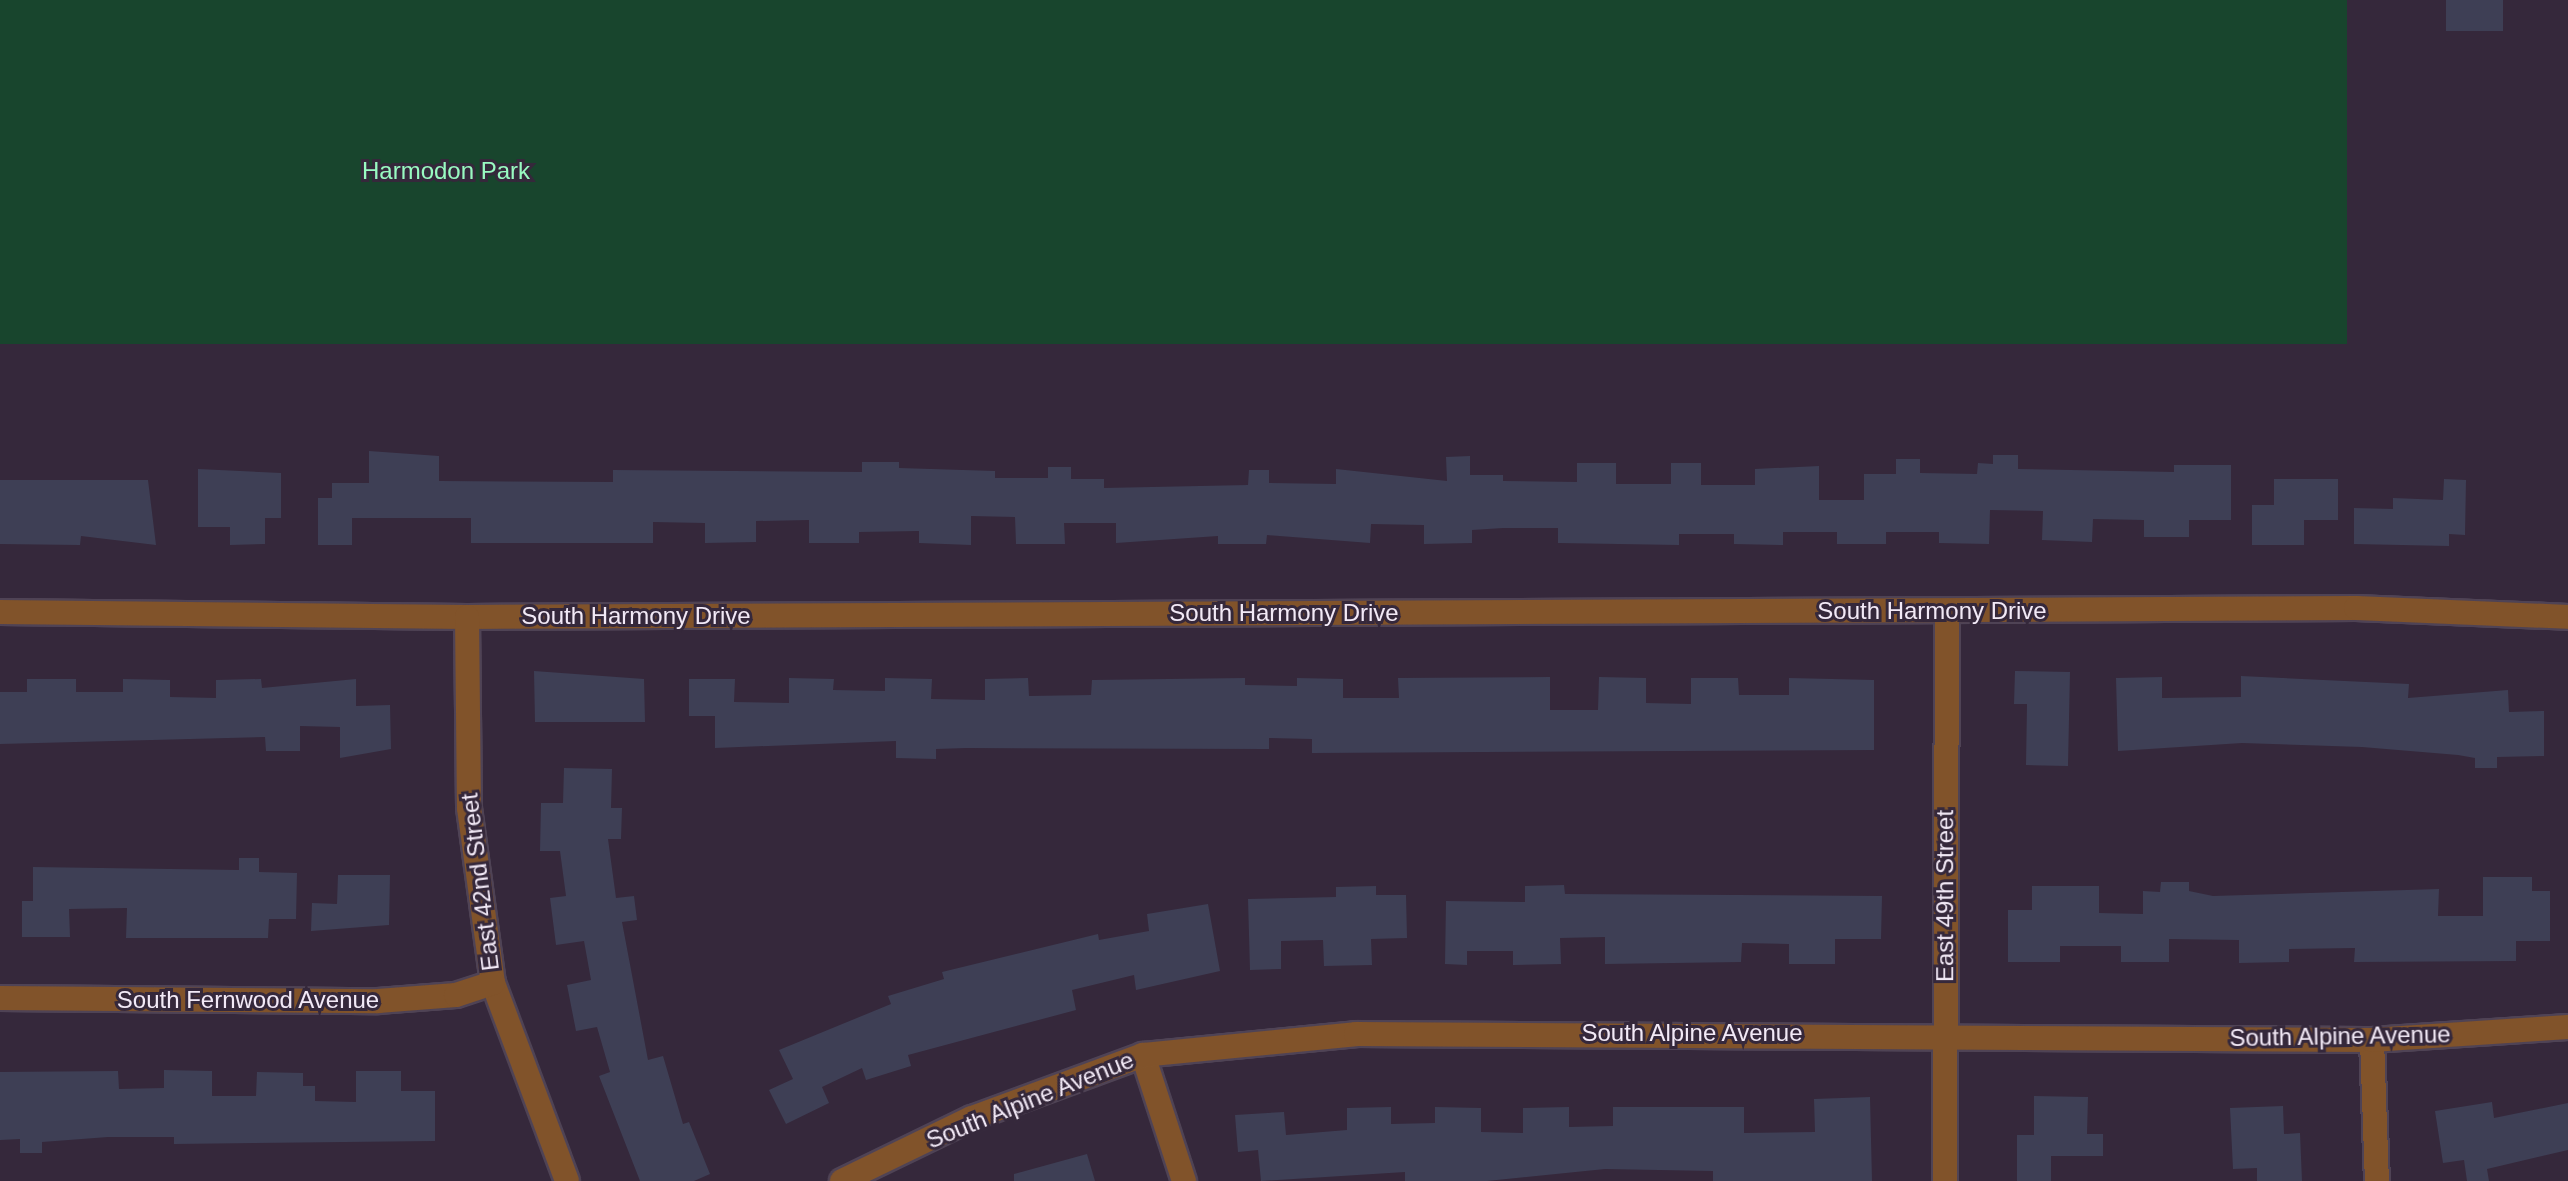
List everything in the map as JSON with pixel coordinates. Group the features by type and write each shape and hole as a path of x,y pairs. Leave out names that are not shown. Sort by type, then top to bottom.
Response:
{"street":[{"name":"South Harmony Drive","path":"0,612 467,617 2356,608 2568,617"},
{"name":"East 49th Street","path":"1945,1181 1947,611"},
{"name":"East 42nd Street","path":"467,617 469,808 493,983 567,1181"},
{"name":"South Fernwood Avenue","path":"0,998 378,1001 456,995 493,983"},
{"name":"South Alpine Avenue","path":"842,1181 972,1118 1143,1055 1356,1034 1944,1033 2372,1040 2568,1027"},
{"path":"2372,1040 2377,1181"},
{"path":"1143,1055 1184,1181"}],"green space":[{"name":"Harmodon Park","path":"0,0 2347,0 2347,344 0,344"}],"building":[{"path":"2446,0 2503,0 2503,31 2446,31"},
{"path":"369,451 439,456 439,481 613,482 613,470 862,472 862,462 899,462 899,468 995,471 995,478 1048,478 1048,467 1071,467 1071,479 1104,479 1104,488 1248,485 1249,470 1269,470 1269,483 1336,484 1336,469 1447,481 1446,457 1470,456 1470,475 1503,475 1503,481 1577,482 1577,463 1616,463 1616,484 1671,484 1671,463 1701,463 1701,485 1755,485 1755,469 1819,466 1819,500 1864,500 1864,474 1896,474 1896,459 1920,459 1920,473 1977,474 1978,463 1993,464 1993,455 2018,455 2018,469 2174,472 2174,465 2231,465 2231,520 2189,520 2189,537 2144,537 2144,520 2093,519 2092,542 2042,540 2043,511 1990,510 1989,544 1939,543 1939,532 1886,532 1886,544 1837,544 1837,532 1783,532 1783,545 1734,544 1734,534 1679,534 1679,545 1558,543 1558,528 1472,530 1472,543 1424,544 1424,525 1371,524 1370,543 1267,535 1266,544 1218,544 1218,536 1116,543 1116,523 1064,523 1065,544 1016,544 1015,517 971,516 971,545 919,543 919,531 859,532 859,543 809,543 809,520 756,521 756,542 705,543 705,523 653,522 653,543 471,543 471,518 352,518 352,545 318,545 318,498 332,498 332,483 369,483"},
{"path":"198,469 281,473 281,518 265,518 265,544 230,545 230,527 198,527"},
{"path":"2274,479 2338,479 2338,520 2304,520 2304,545 2252,545 2252,505 2274,505"},
{"path":"2444,479 2466,480 2465,535 2449,534 2449,546 2354,544 2354,508 2393,509 2393,498 2443,500"},
{"path":"0,480 148,480 156,545 81,536 80,545 0,544"},
{"path":"534,671 644,679 645,722 535,722"},
{"path":"2015,671 2070,672 2068,766 2026,765 2027,704 2014,704"},
{"path":"2241,676 2409,684 2408,698 2508,690 2509,712 2544,711 2544,756 2497,757 2497,768 2475,768 2475,758 2362,747 2242,743 2118,751 2116,678 2162,677 2162,698 2241,697"},
{"path":"1550,677 1550,710 1598,710 1599,677 1646,678 1646,703 1691,704 1691,678 1738,678 1739,695 1789,695 1789,678 1874,680 1874,750 1312,753 1312,739 1269,738 1269,749 966,748 936,749 936,759 896,758 896,741 715,748 715,716 689,716 689,679 735,679 734,702 789,703 789,678 834,679 833,690 885,691 885,678 932,679 931,699 985,700 985,679 1028,678 1029,696 1091,695 1092,680 1245,678 1245,685 1297,686 1297,678 1343,679 1343,698 1399,698 1398,678"},
{"path":"27,679 76,679 76,692 123,692 123,679 170,680 170,697 216,698 216,680 261,679 262,688 356,679 356,706 390,705 391,749 340,758 340,727 300,726 300,751 266,751 265,737 0,744 0,692 27,692"},
{"path":"564,768 612,769 611,808 622,808 621,839 608,839 616,898 634,896 637,920 622,922 648,1060 663,1056 683,1124 689,1122 710,1174 694,1181 640,1181 599,1076 610,1072 597,1027 576,1031 567,985 591,980 584,941 556,945 550,898 566,896 560,851 540,851 541,803 563,803"},
{"path":"239,858 259,858 259,872 297,873 296,919 269,919 268,938 126,938 127,908 69,909 70,937 22,937 22,901 33,901 33,867 239,870"},
{"path":"338,875 390,875 389,925 311,931 312,903 337,904"},
{"path":"2483,877 2532,877 2532,891 2550,891 2550,941 2516,941 2516,961 2354,962 2355,948 2289,949 2289,962 2239,963 2239,940 2169,939 2169,962 2121,962 2121,946 2060,946 2060,962 2008,962 2008,910 2032,910 2032,886 2099,886 2099,913 2143,914 2143,891 2160,892 2161,882 2189,882 2189,891 2213,896 2439,889 2438,916 2483,916"},
{"path":"1564,885 1565,894 1882,896 1881,939 1835,939 1835,964 1789,964 1789,944 1742,943 1741,962 1605,964 1605,937 1560,938 1561,964 1513,965 1513,951 1467,951 1467,965 1445,964 1446,901 1525,902 1525,886"},
{"path":"1376,886 1376,895 1406,895 1407,938 1371,939 1372,965 1324,966 1323,940 1281,941 1281,969 1250,970 1248,899 1336,897 1336,887"},
{"path":"1208,904 1220,971 1136,990 1134,975 1072,990 1076,1010 908,1055 911,1066 866,1080 862,1068 822,1087 829,1103 786,1124 769,1090 793,1079 779,1050 891,1004 888,996 944,979 942,972 1098,934 1099,940 1149,931 1147,914"},
{"path":"164,1070 212,1071 212,1096 256,1096 257,1072 303,1073 303,1086 315,1086 315,1101 356,1102 356,1071 401,1071 401,1091 435,1091 435,1141 174,1144 174,1137 108,1137 42,1142 42,1153 20,1153 20,1139 0,1140 0,1072 118,1071 119,1089 164,1088"},
{"path":"2034,1096 2088,1097 2087,1134 2103,1134 2103,1156 2051,1156 2051,1181 2017,1181 2017,1135 2034,1135"},
{"path":"1870,1097 1872,1181 1713,1181 1713,1171 1605,1169 1487,1181 1405,1181 1405,1172 1261,1181 1258,1150 1238,1152 1235,1115 1284,1112 1286,1135 1347,1130 1347,1108 1391,1107 1391,1124 1435,1123 1435,1107 1481,1108 1481,1132 1523,1133 1523,1108 1569,1107 1569,1127 1613,1126 1613,1107 1744,1107 1744,1133 1815,1132 1814,1099"},
{"path":"2492,1102 2494,1118 2568,1103 2568,1150 2487,1169 2489,1181 2467,1181 2464,1160 2443,1163 2435,1111"},
{"path":"2283,1106 2284,1134 2300,1133 2302,1181 2257,1181 2257,1168 2233,1169 2230,1108"},
{"path":"1087,1154 1095,1181 1014,1181 1014,1174"}]}
